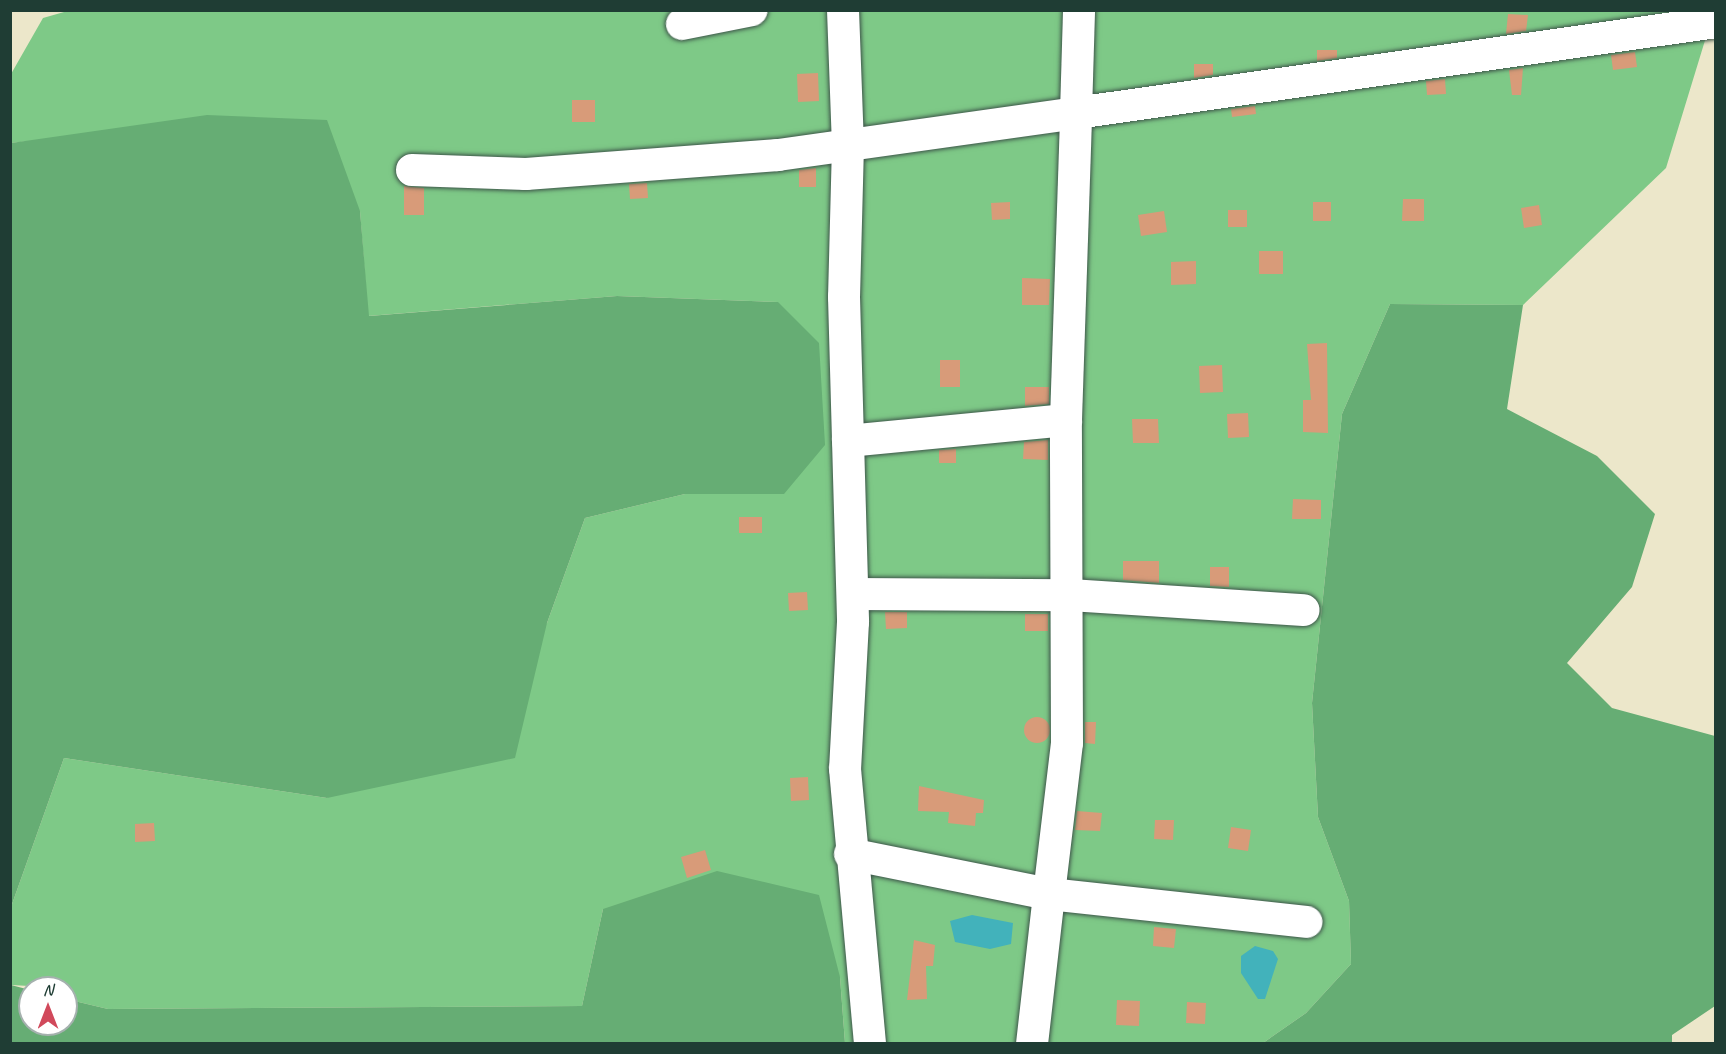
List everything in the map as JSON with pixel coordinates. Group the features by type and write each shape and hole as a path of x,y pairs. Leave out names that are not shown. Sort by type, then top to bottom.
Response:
{"lane":[{"path":"682,24 752,10"},
{"path":"843,10 848,145 844,297 853,594 845,769 850,854 870,1044"},
{"path":"1032,1044 1067,743 1070,595 1066,420 1079,10"},
{"path":"412,170 526,174 848,145 1716,22"},
{"path":"848,441 1066,420"},
{"path":"853,594 1070,595 1304,610"},
{"path":"850,854 1049,894 1306,922"}],"green space":[{"path":"71,10 1714,11 1666,168 1523,305 1390,304 1342,414 1312,703 1318,817 1349,901 1351,964 1306,1013 1263,1043 845,1043 840,977 603,909 582,1006 108,1009 78,1002 78,976 18,976 18,985 11,985 11,907 64,758 327,798 547,623 585,518 685,494 784,494 778,302 617,296 368,316 360,211 58,138 11,143 11,74 43,18"},
{"path":"207,115 327,120 360,211 369,316 617,296 778,302 819,343 825,445 784,494 685,494 585,518 547,623 515,758 327,798 64,758 11,907 11,143"},
{"path":"1390,304 1523,305 1507,409 1597,456 1655,514 1632,587 1567,663 1612,708 1715,736 1715,1006 1672,1035 1672,1043 1263,1043 1306,1013 1351,964 1349,901 1318,817 1312,703 1342,414"},
{"path":"717,871 819,895 840,977 845,1043 11,1043 11,985 18,987 18,1036 78,1036 78,1002 108,1009 582,1006 603,909"}],"water":[{"path":"972,915 1013,923 1011,944 990,949 955,942 950,921"},
{"path":"1255,946 1273,951 1278,959 1265,999 1258,999 1241,973 1241,956"}],"building":[{"path":"1508,14 1528,15 1526,31 1506,34"},
{"path":"1317,50 1337,50 1337,58 1317,61"},
{"path":"1635,52 1637,67 1613,70 1611,55"},
{"path":"1194,64 1213,64 1213,75 1194,78"},
{"path":"1523,68 1521,95 1512,95 1509,70"},
{"path":"818,73 819,101 798,102 797,74"},
{"path":"1445,79 1446,94 1427,95 1426,81"},
{"path":"572,100 595,100 595,122 572,122"},
{"path":"1255,106 1256,114 1232,117 1231,109"},
{"path":"816,168 816,187 799,187 799,170"},
{"path":"647,183 648,198 630,199 629,184"},
{"path":"404,186 424,188 424,215 404,215"},
{"path":"1403,199 1424,199 1424,221 1402,221"},
{"path":"1010,202 1010,219 992,220 991,203"},
{"path":"1313,202 1331,202 1331,221 1313,221"},
{"path":"1539,205 1542,225 1524,228 1521,208"},
{"path":"1228,210 1247,210 1247,227 1228,227"},
{"path":"1164,211 1167,232 1141,236 1138,215"},
{"path":"1259,251 1283,251 1283,274 1259,274"},
{"path":"1196,261 1196,284 1171,285 1171,262"},
{"path":"1022,278 1050,279 1049,305 1022,305"},
{"path":"1327,343 1328,433 1303,432 1303,400 1311,400 1307,344"},
{"path":"940,360 960,360 960,387 940,387"},
{"path":"1222,365 1223,392 1200,393 1199,366"},
{"path":"1025,387 1049,387 1049,404 1025,406"},
{"path":"1248,413 1249,437 1228,438 1227,414"},
{"path":"1132,419 1158,419 1159,443 1133,443"},
{"path":"1048,440 1048,460 1023,459 1024,442"},
{"path":"956,449 956,463 939,463 939,450"},
{"path":"1293,499 1321,500 1321,519 1292,519"},
{"path":"739,517 762,517 762,533 739,533"},
{"path":"1123,561 1159,561 1159,583 1123,580"},
{"path":"1210,567 1229,567 1229,587 1210,586"},
{"path":"807,592 808,610 789,611 788,593"},
{"path":"885,612 907,612 907,628 886,629"},
{"path":"1025,614 1048,614 1048,631 1025,631"},
{"path":"1037,717 1046,721 1050,730 1046,739 1037,743 1028,739 1024,730 1028,721"},
{"path":"1085,722 1096,722 1095,744 1085,743"},
{"path":"808,777 809,800 791,801 790,778"},
{"path":"919,786 984,800 983,813 976,813 975,826 948,823 949,812 918,811"},
{"path":"1077,811 1102,813 1100,831 1075,830"},
{"path":"1155,820 1174,820 1173,840 1154,839"},
{"path":"154,823 155,841 135,842 135,824"},
{"path":"1231,827 1251,830 1248,851 1228,848"},
{"path":"705,850 711,870 687,878 681,857"},
{"path":"1154,927 1176,929 1174,948 1153,946"},
{"path":"914,940 935,945 933,966 926,966 927,999 907,1000"},
{"path":"1117,1000 1140,1001 1139,1026 1116,1025"},
{"path":"1187,1002 1206,1003 1205,1024 1186,1023"}]}
